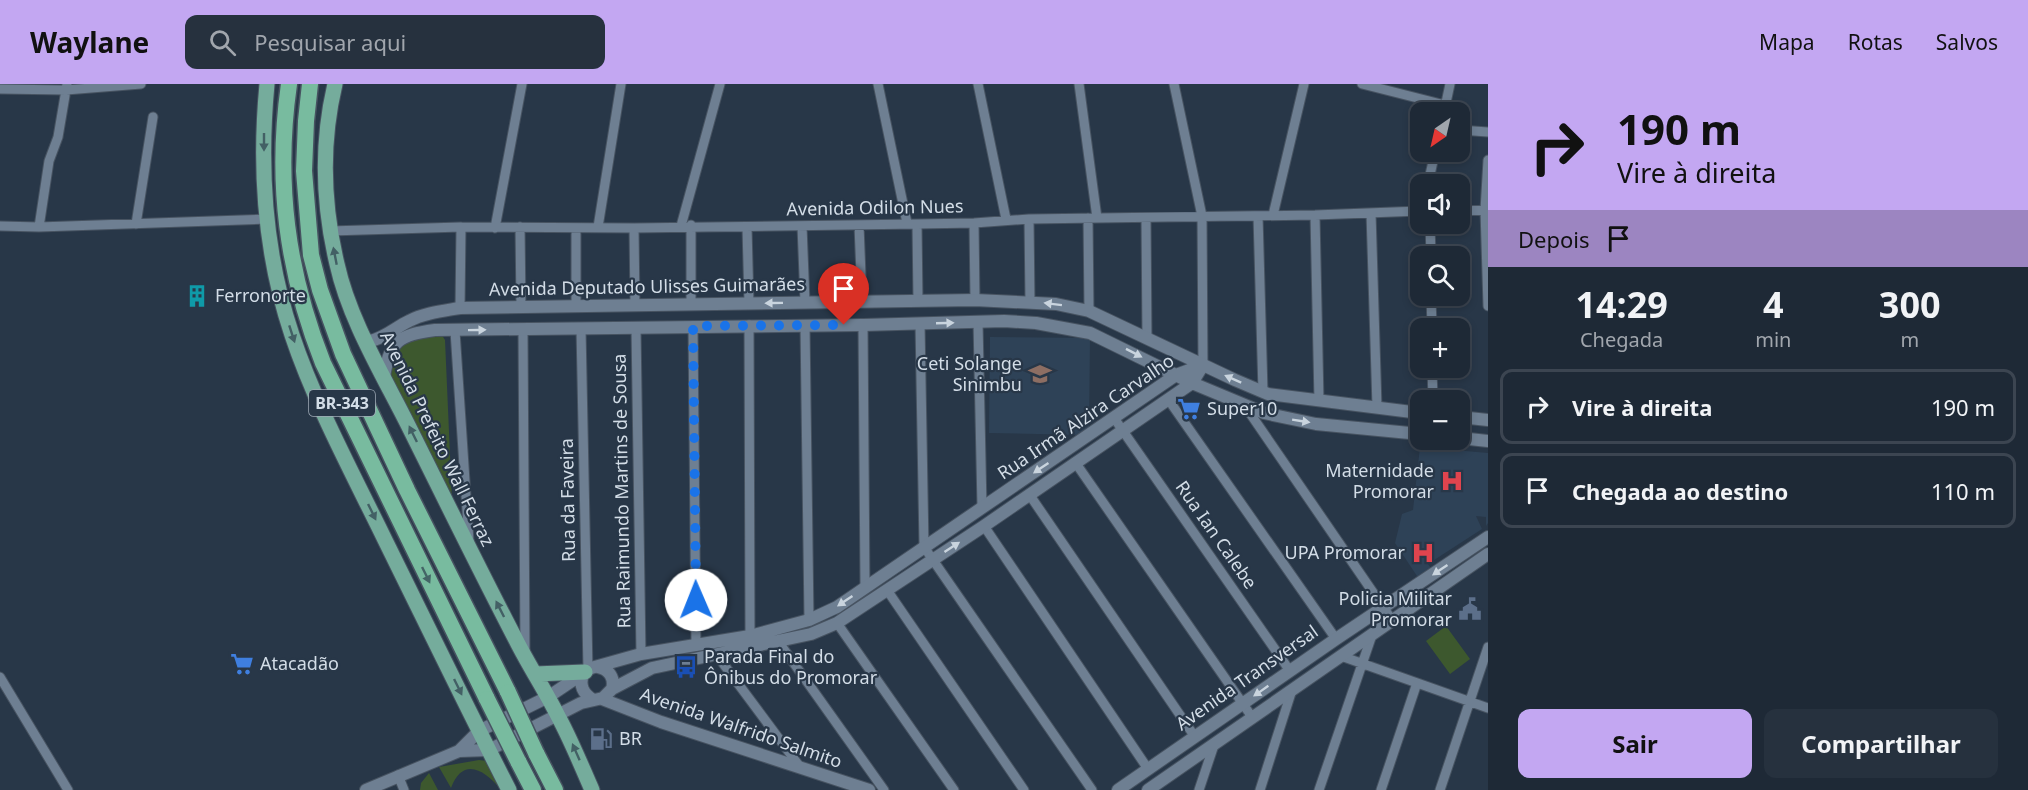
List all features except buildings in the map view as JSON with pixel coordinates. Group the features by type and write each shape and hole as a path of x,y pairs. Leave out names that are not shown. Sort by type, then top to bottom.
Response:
{"highway":[{"name":"BR-343","path":"289,84 283,170 286,226 290,256 309,327 323,363 533,790"},
{"name":"BR-343","path":"310,84 304,171 307,224 311,255 326,310 343,354 406,490 555,790"}],"main road":[{"path":"267,84 264,122 267,219 275,273 291,334 305,371 509,790"},
{"name":"Avenida Prefeito Wall Ferraz","path":"335,84 326,126 324,152 330,231 337,266 346,293 384,377 469,549 558,716 592,790"},
{"path":"535,674 589,671"}],"street":[{"path":"0,89 141,84"},
{"path":"495,228 522,84"},
{"path":"598,227 621,84"},
{"path":"691,304 686,226 720,84"},
{"path":"878,84 912,224 918,301"},
{"path":"978,84 1006,219"},
{"path":"1080,84 1092,218 1089,311"},
{"path":"1174,84 1202,216 1203,365"},
{"path":"1273,215 1304,84"},
{"path":"1362,84 1422,102"},
{"path":"1446,102 1450,84"},
{"path":"39,227 49,161 58,137 67,87"},
{"path":"136,224 153,117"},
{"path":"1470,131 1488,132"},
{"path":"1487,166 1488,306"},
{"path":"1470,211 1486,210"},
{"name":"Avenida Odilon Nues","path":"330,231 461,227 634,228 974,223 1006,219 1315,215 1410,211"},
{"path":"1371,213 1377,407"},
{"path":"1315,215 1319,401"},
{"path":"1258,216 1263,392"},
{"path":"1146,218 1147,337"},
{"path":"0,226 39,227 267,219"},
{"path":"1029,219 1030,302"},
{"path":"974,223 975,300"},
{"path":"859,225 862,302"},
{"path":"747,226 749,303"},
{"path":"802,226 805,302"},
{"path":"460,308 461,227"},
{"path":"520,227 521,307"},
{"path":"576,228 576,306"},
{"path":"634,228 634,305"},
{"name":"Avenida Deputado Ulisses Guimarães","path":"366,339 378,340 409,321 437,312 460,308 975,300 1030,302 1056,304 1089,311 1263,392 1410,412"},
{"path":"889,301 891,324"},
{"path":"435,330 433,324 437,312"},
{"path":"978,322 982,508"},
{"path":"384,377 392,346 400,338 413,333 435,330 1036,322 1090,333 1192,383 1245,406 1286,419 1410,433"},
{"path":"920,324 924,547 1092,790"},
{"path":"749,325 750,636"},
{"path":"805,325 809,620"},
{"path":"863,325 865,588"},
{"path":"693,326 696,646"},
{"name":"Rua Raimundo Martins de Sousa","path":"636,328 641,654"},
{"name":"Rua da Faveira","path":"580,329 589,671"},
{"path":"523,330 525,657"},
{"path":"455,331 469,549"},
{"name":"Rua Irmã Alzira Carvalho","path":"459,751 479,731 548,697 608,662 641,654 750,636 809,620 837,607 1176,375 1203,365"},
{"name":"Rua Irmã Alzira Carvalho","path":"366,790 459,751 489,750 581,703 608,695 612,689 652,668 811,634 837,623 984,526 1192,383 1203,365"},
{"path":"1168,399 1336,639"},
{"path":"1245,406 1392,620"},
{"name":"Rua Ian Calebe","path":"1114,418 1290,671"},
{"path":"1470,418 1488,420"},
{"path":"1474,419 1474,439"},
{"path":"1470,439 1488,441"},
{"path":"1076,462 1252,717"},
{"path":"1029,494 1195,737"},
{"path":"984,526 1148,769"},
{"name":"Avenida Transversal","path":"1118,790 1488,537"},
{"name":"Avenida Transversal","path":"1148,790 1488,554"},
{"path":"887,590 1024,790"},
{"path":"837,623 954,790"},
{"path":"1319,790 1372,635"},
{"path":"778,641 884,790"},
{"path":"1440,790 1488,647"},
{"path":"716,654 800,767"},
{"path":"1341,656 1488,708"},
{"path":"597,699 583,691 581,680 589,671 606,670 611,676 612,689"},
{"path":"0,677 68,790"},
{"path":"1381,790 1417,683"},
{"path":"1260,790 1292,689"},
{"name":"Avenida Walfrido Salmito","path":"597,699 869,790"},
{"path":"1200,790 1214,745"},
{"path":"398,775 404,790"}],"shaded area":[{"name":"Ceti Solange Sinimbu","path":"990,337 1090,338 1089,430 1082,435 989,433"},
{"path":"1420,450 1488,453 1488,523 1486,526 1486,517 1476,516 1482,529 1428,564 1432,570 1419,579 1395,543 1402,514 1413,510"}],"green space":[{"path":"440,332 445,340 452,501 391,375 392,355 396,345"},
{"path":"1446,626 1470,659 1450,674 1426,641"},
{"path":"479,760 487,761 501,790 481,772 468,769 456,778 451,788 439,767"},
{"path":"429,773 438,790 420,790 421,783"}],"place":[{"name":"Ferronorte","path":"197,296"},
{"name":"Ceti Solange Sinimbu","path":"1040,374"},
{"name":"Super10","path":"1189,409"},
{"name":"Maternidade Promorar","path":"1452,481"},
{"name":"UPA Promorar","path":"1423,553"},
{"name":"Policia Militar Promorar","path":"1470,609"},
{"name":"Atacadão","path":"242,664"},
{"name":"Parada Final do Ônibus do Promorar","path":"686,667"},
{"name":"BR","path":"601,739"}],"route":[{"path":"696,600 693,326 844,325"}]}
